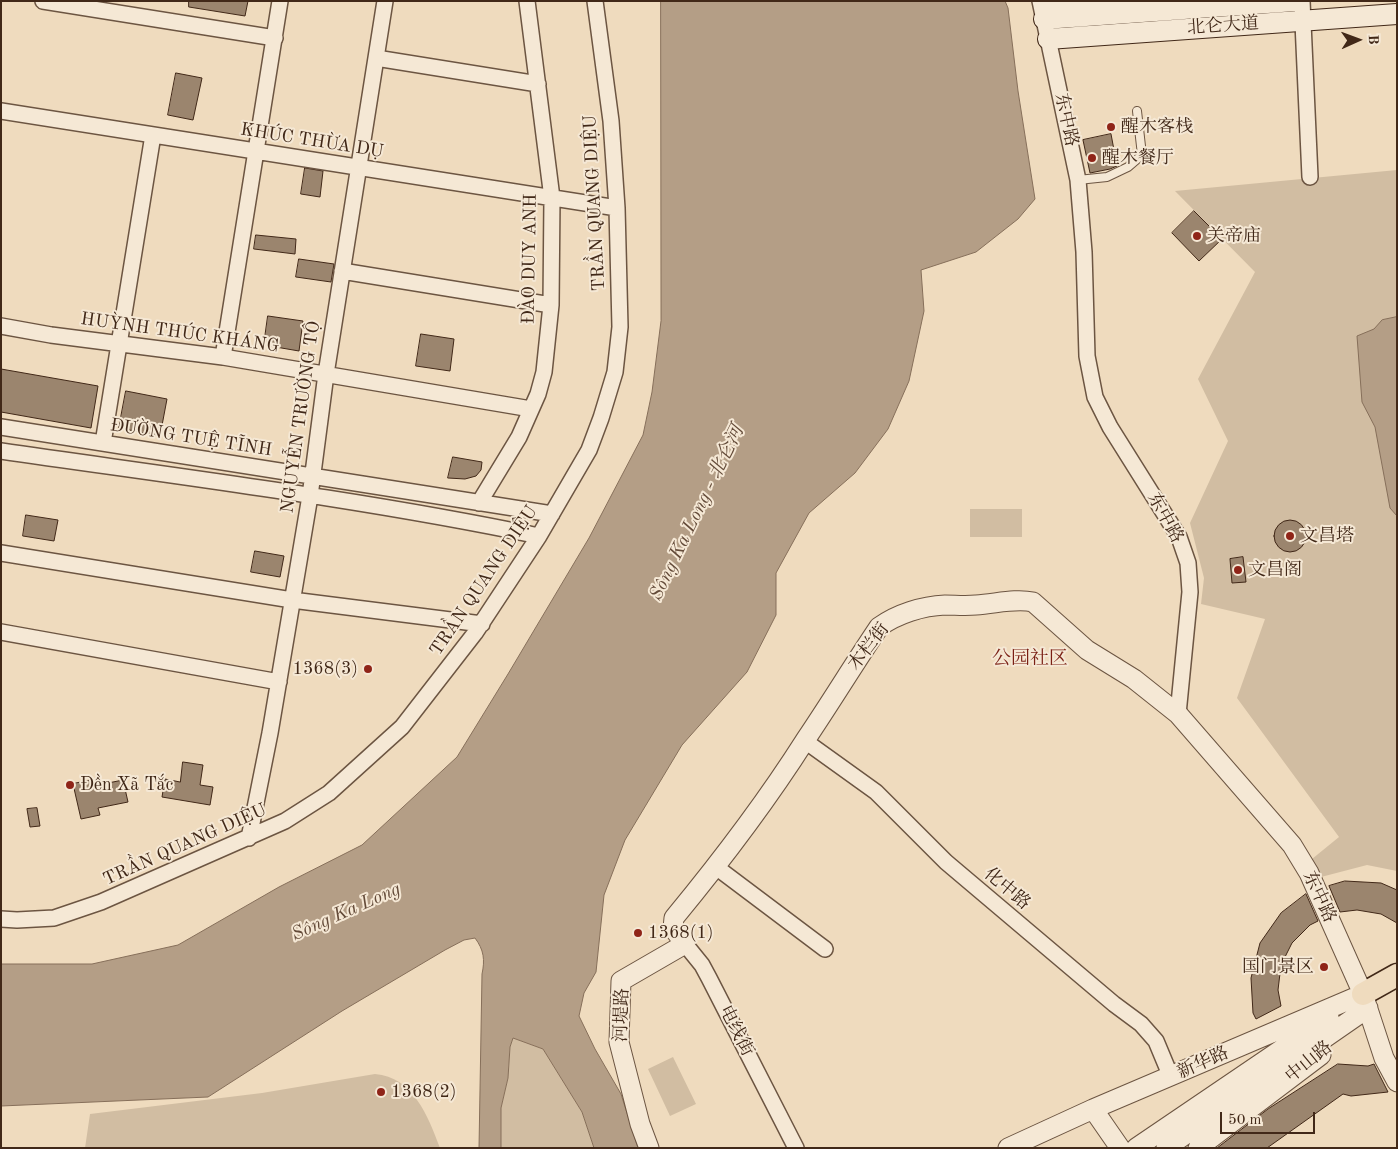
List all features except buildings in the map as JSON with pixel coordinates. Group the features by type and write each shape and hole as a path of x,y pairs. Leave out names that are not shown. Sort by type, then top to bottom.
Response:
{"main road":[{"name":"北仑大道","path":"1042,10 1295,1"},
{"name":"北仑大道","path":"1049,43 1303,17 1397,14"},
{"name":"新华路","path":"1365,1001 1397,974"},
{"name":"新华路","path":"1365,1001 1397,992"}],"street":[{"path":"44,1 275,38"},
{"path":"223,357 280,1"},
{"name":"NGUYỄN TRƯỜNG TỘ","path":"248,838 279,682 310,496 326,374 385,1"},
{"name":"ĐÀO DUY ANH","path":"479,503 519,437 544,372 550,305 552,198 527,1"},
{"name":"TRẦN QUANG DIỆU","path":"1,919 54,918 101,902 285,822 329,793 402,727 482,624 539,536 590,450 615,372 620,326 617,208 611,121 594,1"},
{"path":"1042,10 1149,1"},
{"name":"东中路","path":"1042,10 1078,180 1084,252 1087,356 1095,397 1110,427 1179,536 1188,563 1190,592 1178,714 1292,845 1309,873 1365,1001 1384,1058 1397,1082"},
{"path":"1310,176 1303,17 1397,24"},
{"path":"376,58 538,84"},
{"name":"KHÚC THỪA DỤ","path":"1,111 617,208"},
{"path":"103,443 152,135"},
{"path":"342,270 550,305"},
{"name":"HUỲNH THÚC KHÁNG","path":"1,326 223,357 531,409"},
{"path":"2,427 1,450 310,496 484,524 539,536"},
{"name":"ĐƯỜNG TUỆ TĨNH","path":"2,427 552,514"},
{"path":"1,553 292,600 482,624"},
{"name":"木栏街","path":"674,918 716,867 806,741 879,627 890,619 908,612 943,605 975,605 1024,600 1033,602 1087,650 1134,679 1178,714"},
{"path":"1,632 279,682"},
{"name":"化中路","path":"806,741 876,792 946,862 1148,1031 1156,1041 1171,1077"},
{"path":"716,867 825,949"},
{"name":"电线街","path":"674,918 673,928 705,971 796,1148"},
{"name":"河堤路","path":"649,1148 640,1124 619,1042 621,981 685,944"},
{"path":"1136,1148 1244,1084 1365,1001"},
{"name":"新华路","path":"1008,1148 1093,1109 1365,1001"},
{"name":"中山路","path":"1198,1148 1327,1050 1365,1001"},
{"path":"1166,1148 1244,1084"},
{"path":"1093,1109 1120,1148"}],"lane":[{"path":"1078,180 1107,177 1128,167 1142,156 1138,111"}],"shaded area":[{"path":"1397,170 1397,871 1367,865 1321,877 1312,859 1339,837 1237,698 1265,619 1201,604 1204,578 1190,523 1228,441 1198,379 1255,272 1175,191"},
{"path":"970,509 1022,509 1022,537 970,537"},
{"path":"513,1038 543,1049 582,1112 594,1148 501,1148 501,1108 508,1078 510,1047"},
{"path":"673,1057 696,1104 670,1116 648,1069"},
{"path":"375,1074 399,1082 409,1090 424,1111 440,1148 85,1148 90,1114 262,1093"}],"water":[{"path":"661,1 1005,1 1008,8 1018,91 1035,199 1018,219 976,252 921,270 924,311 909,381 888,429 855,473 809,513 776,573 776,615 747,672 682,745 625,840 604,895 596,972 584,993 579,1016 595,1049 621,1094 638,1148 594,1148 582,1112 543,1049 513,1038 510,1047 508,1078 501,1108 501,1148 479,1148 483,960 482,951 475,938 464,940 445,950 342,1011 208,1097 1,1106 1,964 92,964 178,945 279,887 362,845 457,757 508,674 589,538 643,435 652,392 661,321"},
{"path":"1397,317 1397,516 1390,508 1375,427 1362,402 1357,336 1374,329 1382,320"}],"place":[{"name":"醒木客栈","path":"1111,127"},
{"name":"醒木餐厅","path":"1092,158"},
{"name":"关帝庙","path":"1197,236"},
{"name":"文昌塔","path":"1290,536"},
{"name":"文昌阁","path":"1238,570"},
{"name":"1368(3)","path":"368,669"},
{"name":"Đền Xã Tắc","path":"70,785"},
{"name":"1368(1)","path":"638,933"},
{"name":"国门景区","path":"1324,967"},
{"name":"1368(2)","path":"381,1092"}],"district":[{"name":"公园社区","path":"1030,659"}],"water label":[{"name":"Sông Ka Long - 北仑河","path":"697,513"},
{"name":"Sông Ka Long","path":"346,912"}]}
